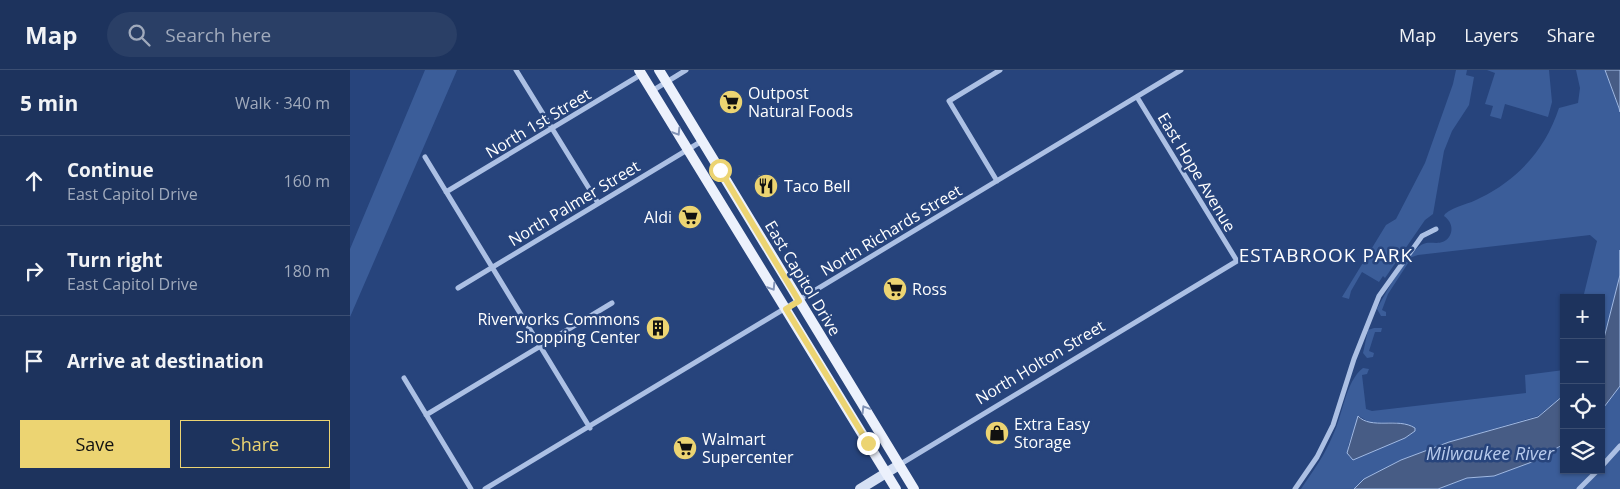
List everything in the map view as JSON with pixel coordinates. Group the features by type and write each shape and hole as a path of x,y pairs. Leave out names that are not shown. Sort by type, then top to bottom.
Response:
{"main road":[{"name":"East Capitol Drive","path":"659,70 914,489"},
{"name":"East Capitol Drive","path":"640,72 896,489"},
{"name":"North Holton Street","path":"860,489 899,465"}],"street":[{"path":"516,70 598,203"},
{"path":"652,91 686,70"},
{"path":"997,181 949,101 1000,70"},
{"name":"North Richards Street","path":"485,489 590,428 1181,70"},
{"name":"North 1st Street","path":"446,192 640,72"},
{"name":"East Hope Avenue","path":"1137,97 1236,261"},
{"name":"North Palmer Street","path":"458,288 702,141"},
{"path":"425,157 590,428"},
{"path":"1295,489 1317,457 1333,424 1357,351 1379,296 1422,236 1436,229"},
{"name":"North Holton Street","path":"899,465 1236,261"},
{"path":"426,415 612,303"},
{"path":"404,378 471,489"},
{"path":"1605,463 1620,446"},
{"path":"1579,489 1594,474"}],"shaded area":[{"path":"425,70 457,70 350,317 350,249"},
{"path":"1456,70 1467,70 1466,75 1474,77 1469,105 1452,131 1444,151 1433,214 1425,220 1385,278 1383,276 1379,282 1362,272 1351,291 1349,299 1342,297 1386,225 1396,219 1425,163 1453,84"},
{"path":"1487,70 1549,70 1552,102 1548,117 1505,104 1501,119 1490,116 1493,106 1485,104 1495,73"},
{"path":"1576,70 1605,70 1620,112 1620,275 1605,334 1605,294 1584,294 1597,241 1590,235 1412,257 1388,294 1382,310 1386,312 1386,316 1381,316 1377,309 1397,275 1415,250 1424,243 1439,243 1449,237 1451,225 1444,216 1445,214 1480,198 1507,182 1519,172 1539,149 1559,108 1578,103 1580,88"},
{"path":"1382,328 1381,332 1375,332 1369,351 1374,353 1373,357 1367,358 1363,353 1368,330"},
{"path":"1363,368 1369,369 1367,374 1362,375 1366,409 1372,411 1526,393 1525,375 1560,371 1560,398 1538,416 1449,442 1401,460 1364,479 1354,489 1301,489 1330,442 1352,382","holes":["1359,416 1370,423 1396,422 1415,431 1405,438 1349,457 1348,446"]},
{"path":"1620,386 1620,489 1438,489 1467,478 1494,476 1532,462 1560,446 1560,474 1605,474 1605,406"}],"water":[{"path":"1605,70 1620,70 1620,112 1619,108"},
{"path":"1620,275 1620,386 1605,406 1605,339"},
{"name":"Milwaukee River","path":"1560,398 1560,446 1532,462 1494,476 1467,478 1438,489 1354,489 1364,479 1401,460 1449,442 1538,417"},
{"path":"1358,416 1370,422 1401,423 1415,428 1415,431 1405,438 1353,460 1347,453"}],"place":[{"name":"Outpost Natural Foods","path":"731,102"},
{"name":"Taco Bell","path":"766,186"},
{"name":"Aldi","path":"690,217"},
{"name":"Ross","path":"895,289"},
{"name":"Riverworks Commons Shopping Center","path":"658,328"},
{"name":"Extra Easy Storage","path":"997,433"},
{"name":"Walmart Supercenter","path":"685,448"}],"district":[{"name":"ESTABROOK PARK","path":"1326,255"}],"route":[{"path":"720,170 799,301 786,309 868,443"}]}
